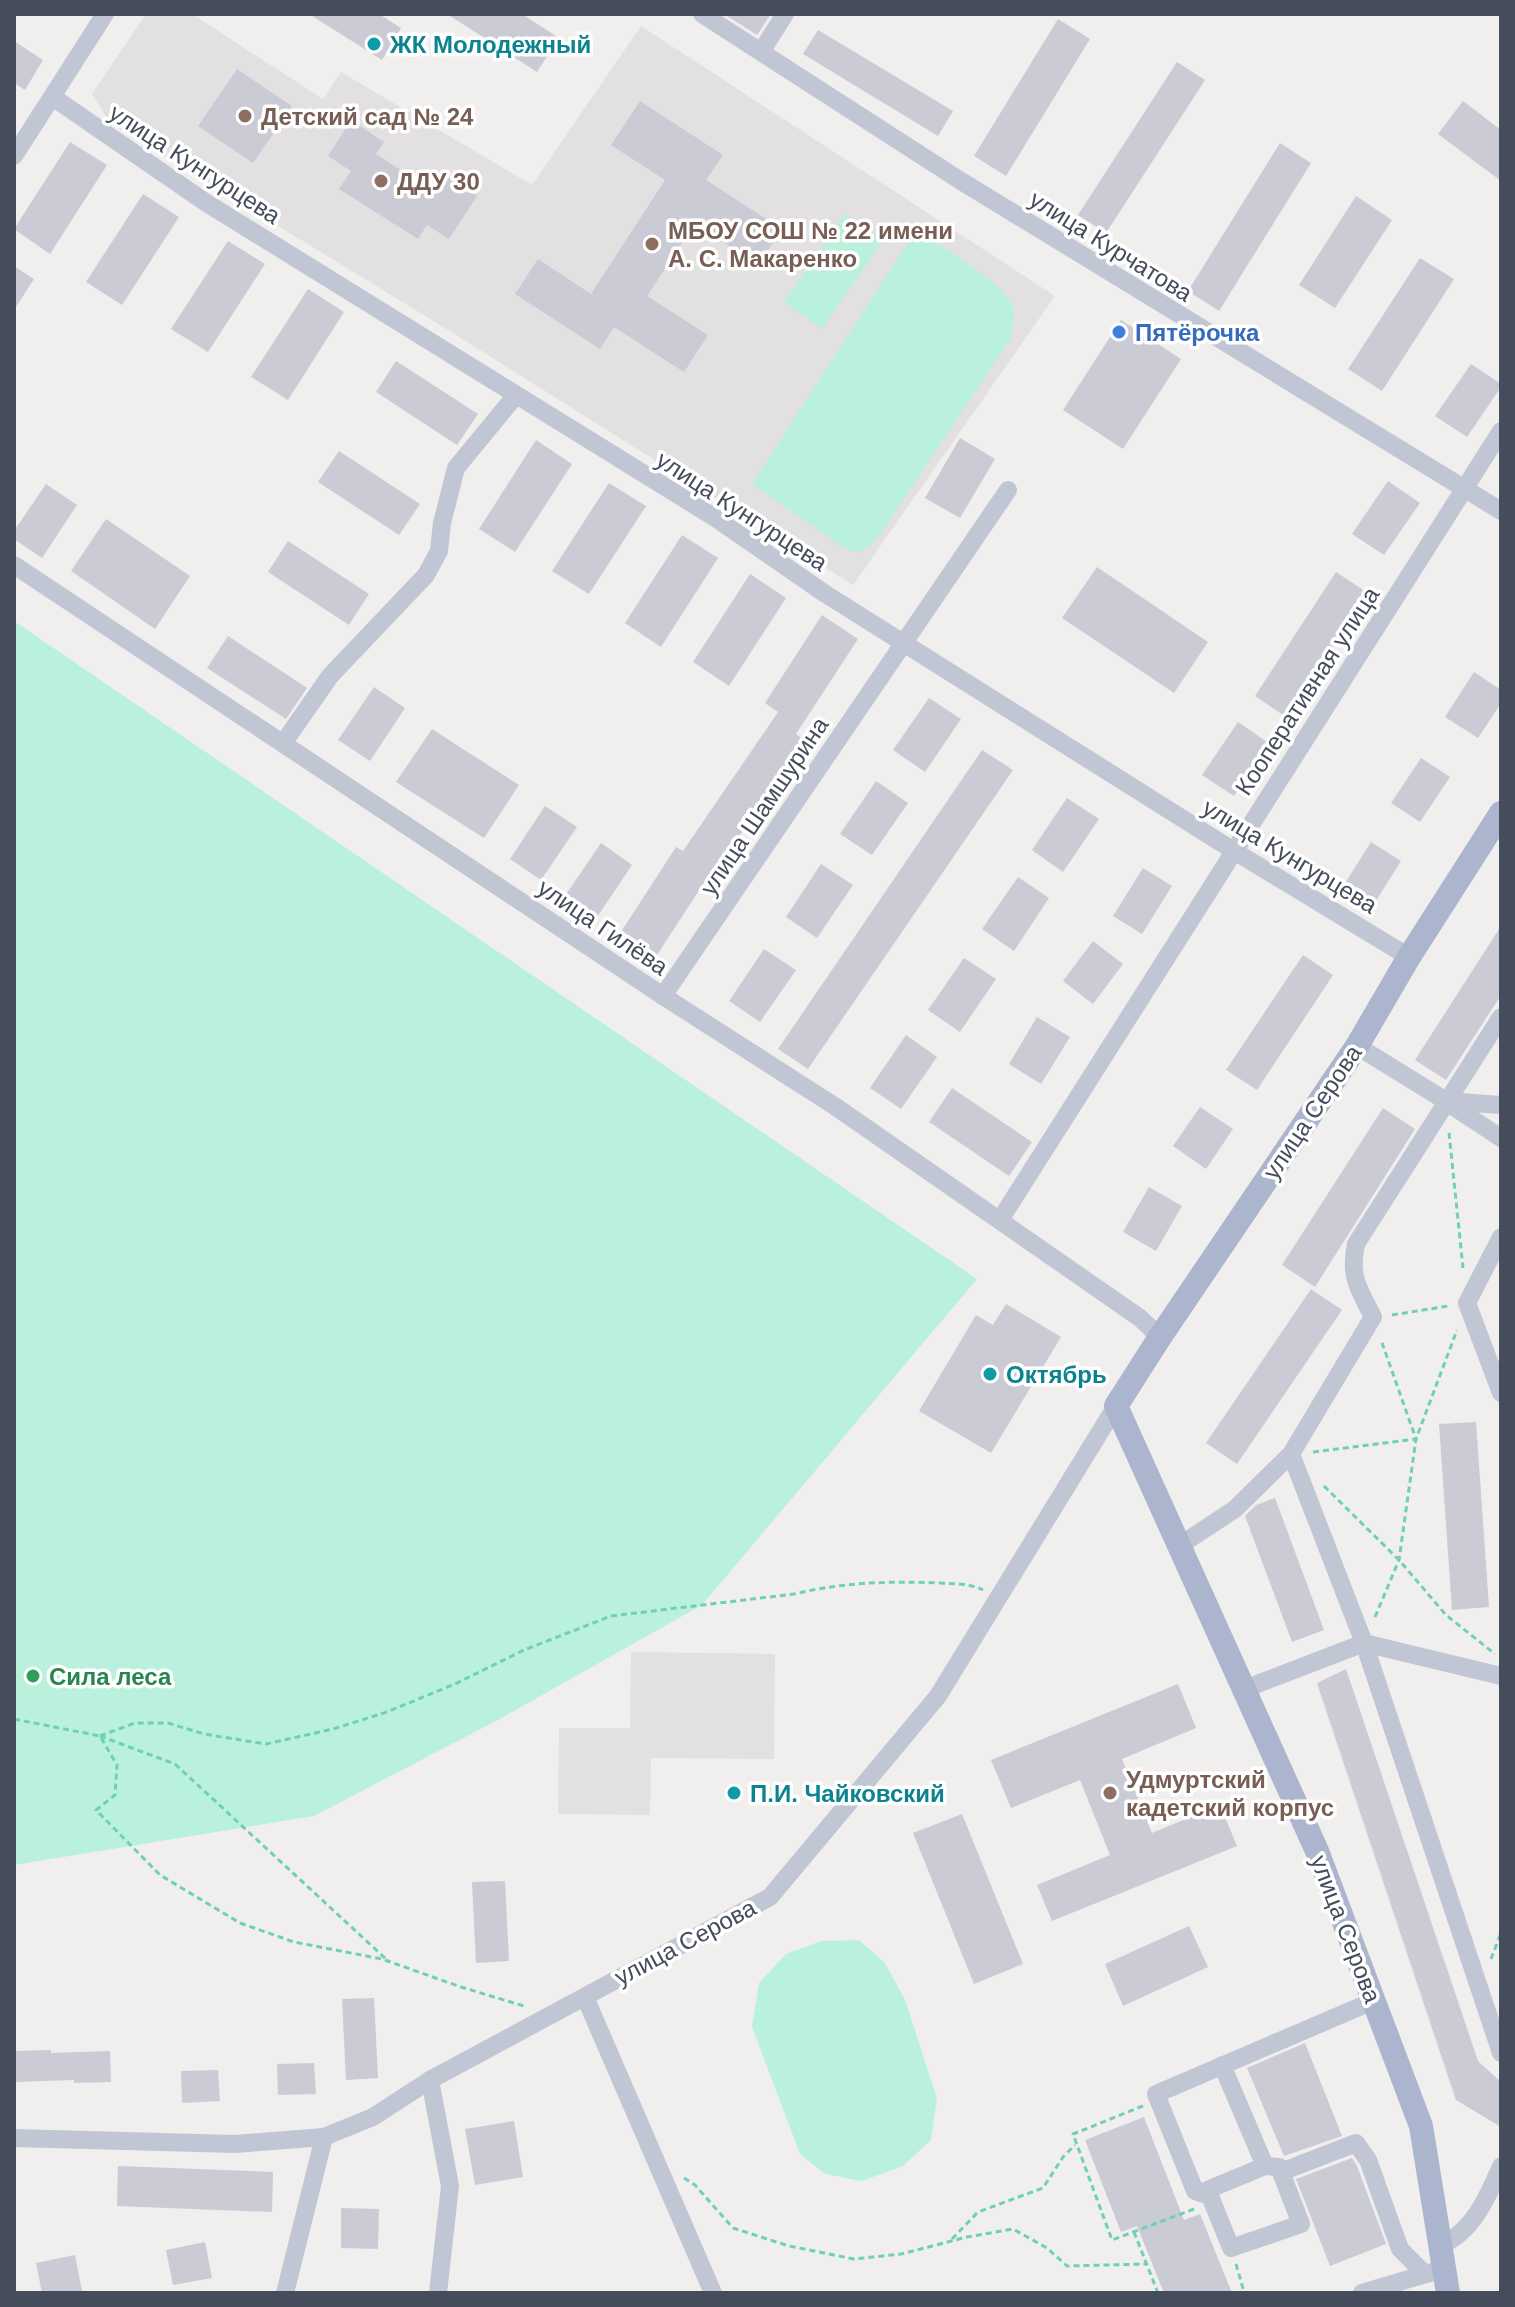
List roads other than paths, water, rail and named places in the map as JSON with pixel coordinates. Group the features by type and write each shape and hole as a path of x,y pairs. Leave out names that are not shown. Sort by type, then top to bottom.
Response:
{"main road":[{"name":"улица Серова","path":"1439,2279 1441,2245 1421,2126 1317,1851 1116,1406 1357,1046 1409,957 1501,813"}],"street":[{"path":"14,156 105,14"},
{"name":"улица Курчатова","path":"702,14 961,181 1501,511"},
{"path":"761,52 785,14"},
{"name":"улица Кунгурцева","path":"54,98 205,202 717,519 824,593 1234,851 1409,957"},
{"path":"284,742 330,676 426,575 439,551 442,523 456,468 516,395"},
{"name":"Кооперативная улица","path":"1000,1220 1501,431"},
{"name":"улица Шамшурина","path":"663,996 1008,490"},
{"name":"улица Гилёва","path":"14,565 663,996 836,1107 1140,1318 1160,1337"},
{"path":"1179,1546 1235,1509 1291,1454 1373,1317 1357,1286 1351,1266 1356,1244 1501,1017"},
{"path":"1357,1046 1501,1138"},
{"path":"1446,1101 1501,1105"},
{"path":"1501,1237 1467,1303 1501,1393"},
{"name":"улица Серова","path":"14,2138 235,2144 324,2137 373,2117 430,2080 770,1897 938,1696 1116,1406"},
{"path":"1291,1454 1364,1643 1497,2026 1501,2053"},
{"path":"1244,1689 1364,1643 1501,1676"},
{"path":"585,1997 713,2293"},
{"path":"1222,2065 1301,2224 1231,2248 1206,2198 1195,2191 1156,2094 1222,2065 1373,2001"},
{"path":"430,2080 450,2186 438,2293"},
{"path":"285,2293 324,2137"},
{"path":"1206,2198 1273,2169 1356,2143 1368,2160 1400,2249 1439,2279"},
{"path":"1441,2245 1452,2240 1483,2207 1501,2166"},
{"path":"1362,2293 1439,2279"}],"place":[{"name":"ЖК Молодежный","path":"374,44"},
{"name":"Детский сад № 24","path":"245,116"},
{"name":"ДДУ 30","path":"381,181"},
{"name":"МБОУ СОШ № 22 имени А. С. Макаренко","path":"652,244"},
{"name":"Пятёрочка","path":"1119,332"},
{"name":"Октябрь","path":"990,1374"},
{"name":"Сила леса","path":"33,1676"},
{"name":"П.И. Чайковский","path":"734,1793"},
{"name":"Удмуртский кадетский корпус","path":"1110,1793"}]}
